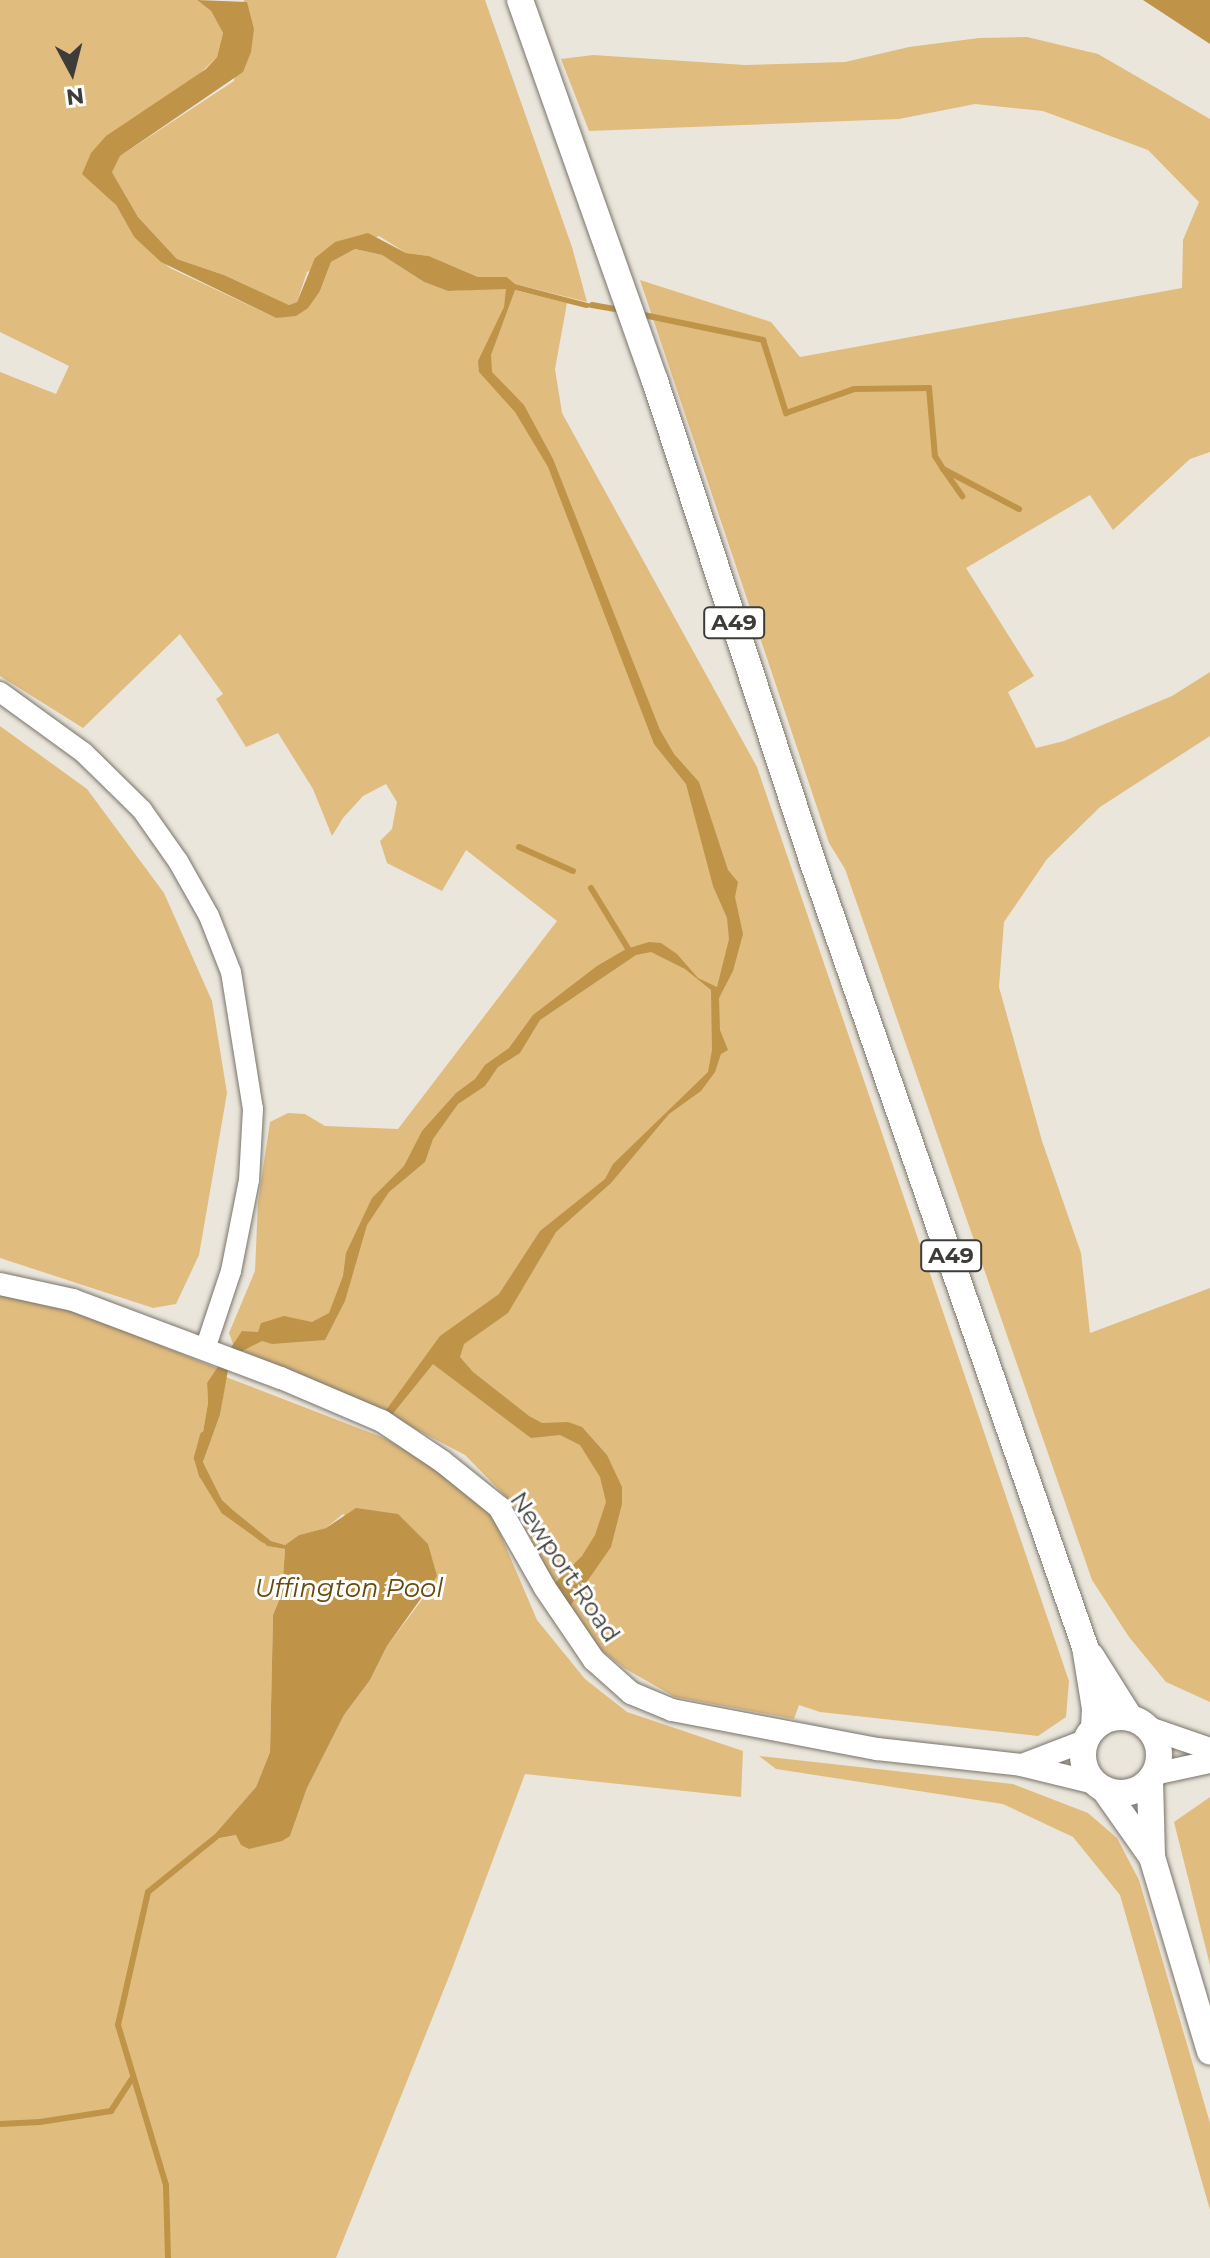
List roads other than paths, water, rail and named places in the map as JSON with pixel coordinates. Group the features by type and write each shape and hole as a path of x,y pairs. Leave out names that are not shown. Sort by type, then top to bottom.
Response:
{"highway":[{"name":"A49","path":"520,0 655,381 819,881 1085,1647 1095,1709 1090,1735"},
{"name":"A49","path":"1085,1647 1139,1723"},
{"path":"1152,1857 1085,1768 1090,1735 1110,1718 1139,1723 1158,1745 1152,1777 1152,1857 1210,2052"},
{"path":"1100,1786 1133,1791 1152,1777"}],"main road":[{"name":"Newport Road","path":"0,1284 73,1300 244,1364 382,1421 443,1462 499,1507 545,1588 594,1660 631,1693 672,1710 848,1744 1021,1765 1100,1786"},
{"path":"1139,1723 1210,1749"},
{"name":"Newport Road","path":"1021,1765 1090,1735"},
{"path":"1152,1777 1210,1762"}],"street":[{"path":"0,692 83,752 142,810 178,861 209,916 231,972 243,1030 253,1123 249,1180 231,1271 210,1352"}],"water":[{"name":"Uffington Pool","path":"197,0 247,2 254,29 251,52 243,72 120,156 112,172 138,217 177,259 224,275 289,305 297,302 315,258 335,242 368,233 406,253 429,256 478,277 507,277 515,284 599,306 586,308 515,290 491,355 492,372 524,405 553,459 660,730 674,754 699,782 728,870 738,882 735,897 743,934 733,971 719,998 720,1030 728,1050 721,1054 715,1072 701,1091 669,1114 611,1183 556,1232 508,1313 464,1344 460,1357 473,1372 529,1416 542,1423 568,1422 582,1427 607,1455 622,1487 622,1504 611,1547 568,1609 554,1584 582,1556 595,1535 606,1502 600,1477 580,1445 560,1435 531,1438 433,1364 391,1416 384,1413 440,1336 499,1294 540,1231 605,1179 613,1164 708,1072 712,1050 711,990 685,969 651,952 636,955 540,1020 520,1053 498,1067 485,1086 458,1104 433,1139 425,1162 389,1192 367,1225 345,1301 325,1340 272,1344 262,1341 242,1351 228,1370 220,1415 203,1462 222,1500 271,1541 285,1545 299,1535 326,1528 356,1508 398,1514 428,1544 437,1576 387,1646 370,1680 344,1715 307,1788 290,1836 249,1849 241,1845 236,1835 210,1840 256,1787 270,1752 273,1615 282,1593 285,1549 267,1546 249,1526 229,1515 202,1473 199,1455 208,1403 207,1383 242,1331 258,1332 261,1323 284,1316 312,1322 329,1313 343,1276 346,1253 372,1198 404,1166 422,1131 456,1093 475,1079 485,1065 509,1048 533,1015 597,966 626,949 649,942 661,943 677,954 698,978 717,987 729,939 727,918 713,886 686,784 654,744 548,467 515,412 479,372 478,361 504,307 506,289 448,291 424,282 382,255 355,249 331,262 320,291 308,308 296,316 276,318 161,262 134,237 116,205 82,174 91,153 106,136 206,69 217,57 223,33 211,11"},
{"path":"1143,0 1210,0 1210,44"}],"waterway":[{"path":"592,305 620,310"},
{"path":"639,314 763,340 786,413 854,389 929,388 935,456 943,469 1019,509"},
{"path":"944,470 962,496"},
{"path":"519,847 573,871"},
{"path":"591,888 630,952"},
{"path":"203,1435 197,1458 202,1475 224,1511 264,1540"},
{"path":"168,2258 166,2185 118,2025 148,1892 216,1837"},
{"path":"0,2124 40,2122 111,2111 132,2079"}]}
